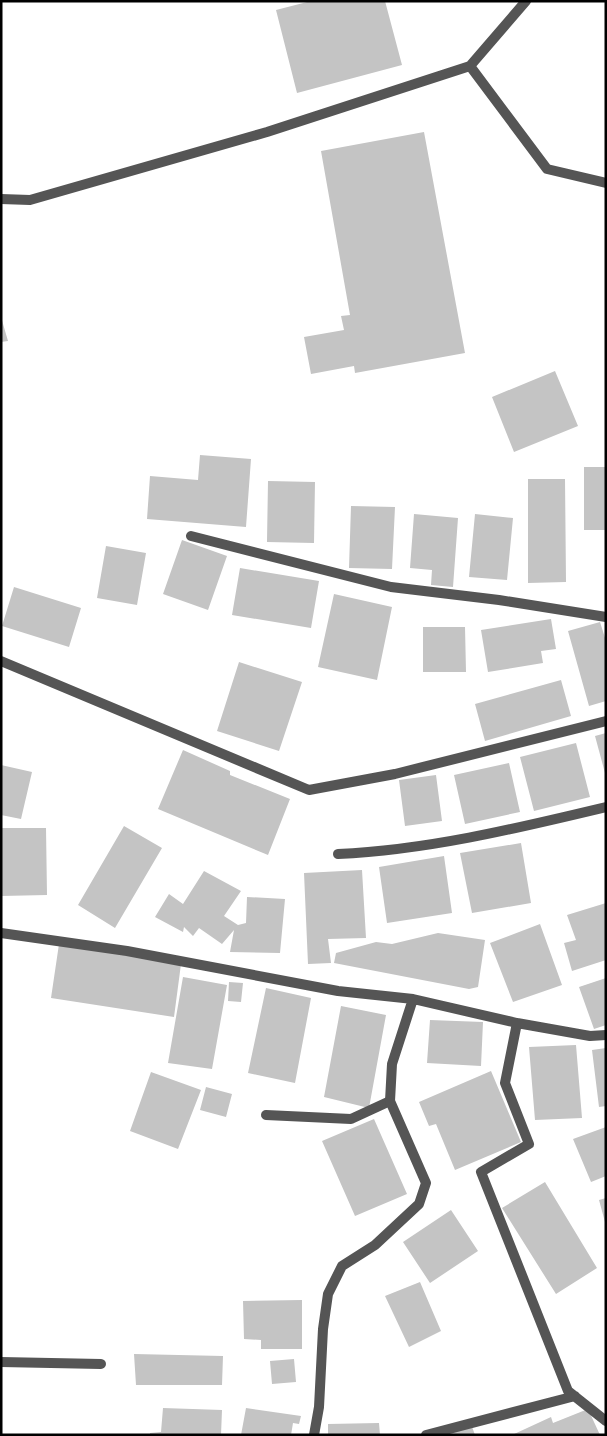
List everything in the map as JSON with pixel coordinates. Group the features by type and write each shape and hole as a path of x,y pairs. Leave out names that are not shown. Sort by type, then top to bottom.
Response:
{"street":[{"path":"1,199 30,200 267,132 470,66 526,1"},
{"path":"470,66 547,169 606,183"},
{"path":"191,536 391,586 499,600 606,617"},
{"path":"1,661 309,790 396,774 606,721"},
{"path":"338,854 389,850 530,825 606,807"},
{"path":"1,934 127,951 338,991 413,999 517,1023 590,1036 606,1035"},
{"path":"314,1435 319,1407 323,1329 328,1294 342,1266 375,1245 419,1204 426,1183 390,1101 392,1064 413,999"},
{"path":"517,1023 505,1083 529,1144 481,1172 568,1391 606,1421"},
{"path":"266,1115 351,1119 390,1101"},
{"path":"1,1362 100,1364"},
{"path":"426,1435 575,1396"}],"building":[{"path":"311,1 385,1 402,65 297,93 276,10"},
{"path":"424,132 465,353 355,373 354,366 311,374 304,337 344,330 341,316 350,315 321,151"},
{"path":"1,317 8,341 1,342"},
{"path":"555,371 578,426 514,452 492,397"},
{"path":"200,455 251,459 246,527 147,519 150,476 198,480"},
{"path":"584,467 606,467 606,530 584,530"},
{"path":"528,479 565,479 566,582 528,583"},
{"path":"268,481 315,482 314,543 267,542"},
{"path":"351,506 395,507 392,569 349,568"},
{"path":"414,514 458,518 453,587 431,585 432,570 410,568"},
{"path":"475,514 513,518 507,580 469,577"},
{"path":"182,540 227,556 208,610 163,594"},
{"path":"106,546 146,553 137,605 97,598"},
{"path":"240,568 319,581 311,628 232,615"},
{"path":"14,587 81,608 69,647 2,626"},
{"path":"334,594 392,607 377,680 318,667"},
{"path":"551,619 556,649 541,651 543,663 488,672 481,630"},
{"path":"600,622 606,641 606,701 589,706 568,631"},
{"path":"423,627 465,627 466,672 423,672"},
{"path":"239,662 302,682 279,751 217,731"},
{"path":"561,680 571,716 485,741 475,704"},
{"path":"606,733 606,773 605,773 595,736"},
{"path":"576,743 590,797 534,811 520,757"},
{"path":"183,750 230,771 230,775 290,799 268,855 158,809"},
{"path":"509,763 520,812 465,824 454,775"},
{"path":"1,765 32,772 21,819 1,815"},
{"path":"436,775 442,821 405,826 399,780"},
{"path":"124,826 162,848 115,928 78,905"},
{"path":"1,828 46,828 47,895 1,896"},
{"path":"521,843 531,903 472,913 460,853"},
{"path":"444,856 452,913 387,923 379,867"},
{"path":"362,870 366,938 328,939 331,963 308,964 304,873"},
{"path":"204,871 241,891 224,916 238,925 246,923 247,897 285,899 280,953 230,952 234,930 222,944 199,928 193,936 184,927 183,932 155,917 169,894 183,904"},
{"path":"606,903 606,960 572,971 564,943 576,940 567,915"},
{"path":"540,924 562,985 513,1002 490,943"},
{"path":"438,933 485,940 478,987 469,989 334,963 336,953 376,942 392,944"},
{"path":"59,944 181,964 174,1017 51,998"},
{"path":"183,977 227,985 212,1069 168,1063"},
{"path":"606,978 606,1025 594,1029 579,987"},
{"path":"229,982 243,983 241,1002 228,1001"},
{"path":"266,988 311,998 295,1083 248,1073"},
{"path":"341,1006 386,1015 369,1108 324,1097"},
{"path":"430,1020 483,1022 481,1066 427,1063"},
{"path":"576,1045 582,1118 535,1120 529,1047"},
{"path":"606,1048 606,1106 599,1107 592,1050"},
{"path":"491,1071 521,1142 455,1170 436,1124 429,1126 419,1102"},
{"path":"151,1072 201,1090 178,1149 130,1131"},
{"path":"206,1087 232,1094 226,1117 200,1110"},
{"path":"374,1119 407,1194 355,1216 322,1141"},
{"path":"606,1127 606,1176 591,1182 573,1139"},
{"path":"545,1182 597,1268 556,1294 502,1208"},
{"path":"606,1198 606,1222 605,1222 599,1200"},
{"path":"451,1210 478,1251 430,1283 403,1242"},
{"path":"420,1282 441,1331 409,1347 385,1296"},
{"path":"302,1300 302,1349 261,1349 261,1340 244,1339 243,1301"},
{"path":"134,1354 223,1356 222,1385 136,1385"},
{"path":"294,1359 296,1382 272,1384 270,1361"},
{"path":"163,1408 222,1410 221,1435 150,1435 150,1433 161,1432"},
{"path":"246,1408 301,1416 299,1424 293,1423 291,1435 241,1435"},
{"path":"588,1409 600,1435 512,1435 551,1417 553,1423"},
{"path":"379,1423 380,1435 328,1435 328,1424"},
{"path":"471,1424 475,1435 443,1435"}]}
